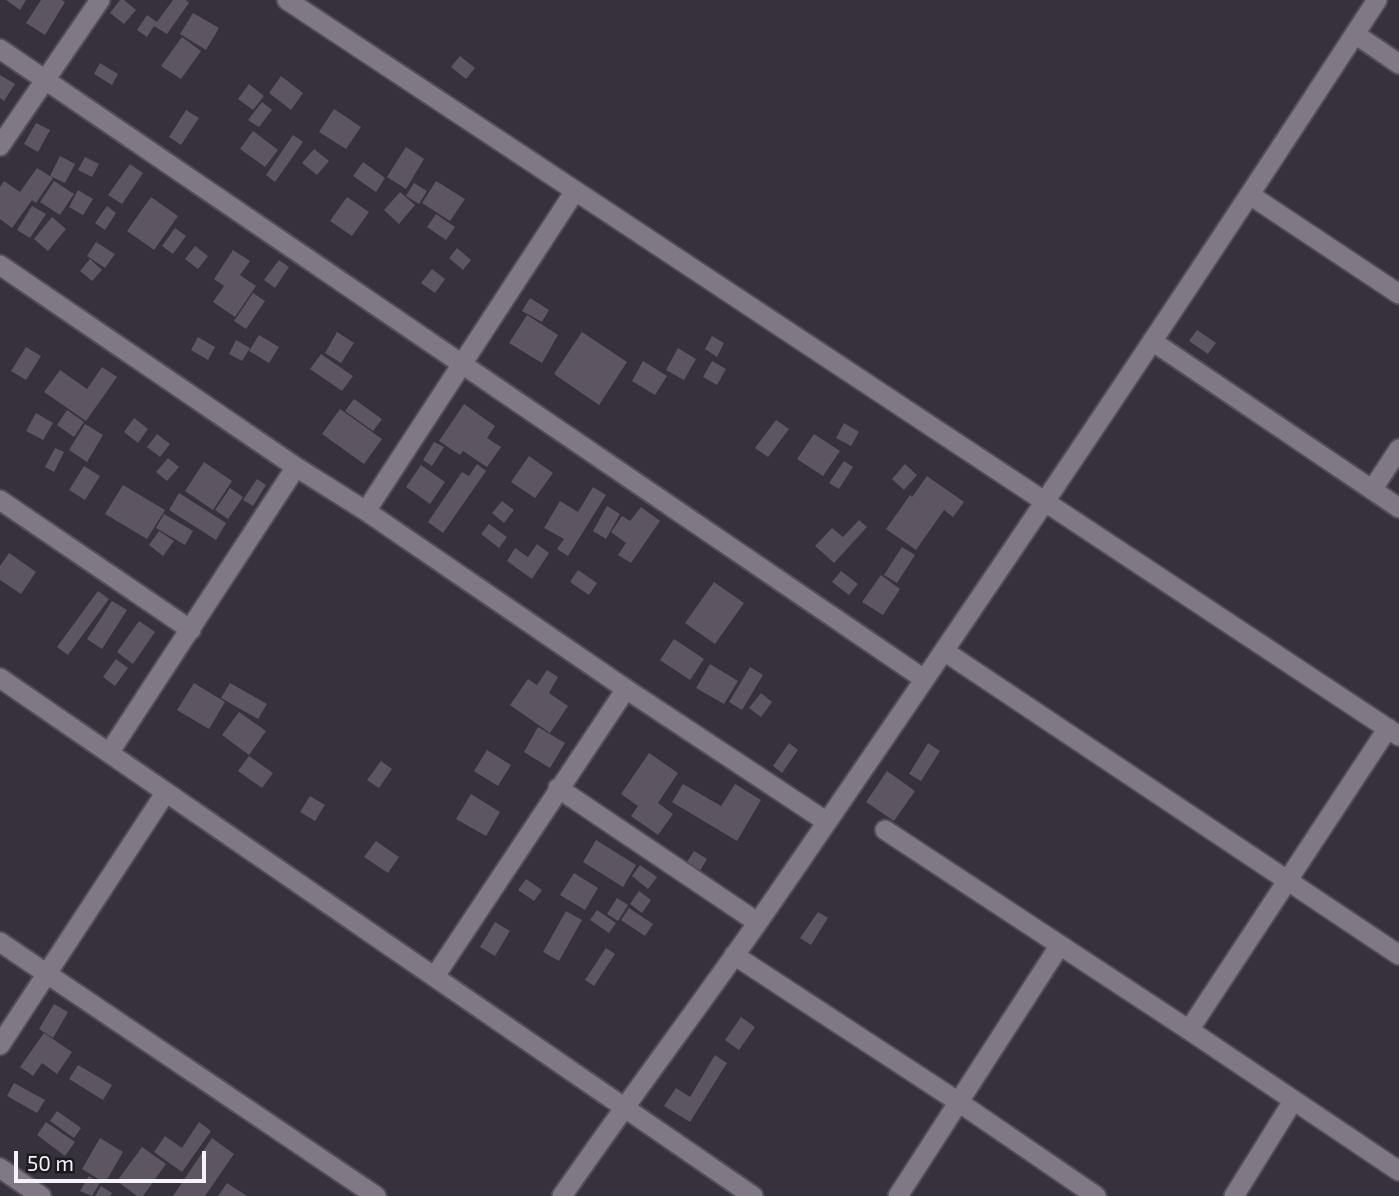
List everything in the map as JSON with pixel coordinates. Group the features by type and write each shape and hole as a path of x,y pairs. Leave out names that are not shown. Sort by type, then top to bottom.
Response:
{"street":[{"path":"0,146 100,0"},
{"path":"287,0 1394,732 1289,880 1189,1030"},
{"path":"562,1196 734,955 944,651 1250,195 1377,0"},
{"path":"1354,34 1399,64"},
{"path":"0,49 924,679"},
{"path":"366,511 575,191"},
{"path":"1250,195 1399,295"},
{"path":"0,265 296,467 366,511 626,689 827,822"},
{"path":"1152,341 1399,508"},
{"path":"1372,490 1399,449"},
{"path":"109,753 296,467"},
{"path":"0,500 191,630"},
{"path":"944,651 1399,954"},
{"path":"0,678 753,1196"},
{"path":"435,976 626,689"},
{"path":"558,788 757,922"},
{"path":"0,1045 166,792"},
{"path":"885,830 1399,1171"},
{"path":"0,942 376,1196"},
{"path":"898,1196 1060,945"},
{"path":"734,955 1096,1196"},
{"path":"1234,1196 1293,1101"},
{"path":"0,1168 41,1196"}],"building":[{"path":"6,0 26,0 20,10"},
{"path":"41,0 65,2 45,35 26,23"},
{"path":"120,0 124,0 136,10 124,24 110,13"},
{"path":"173,0 186,0 189,3 167,34 154,26 147,37 137,30 147,15 157,22"},
{"path":"193,13 219,28 206,50 180,34"},
{"path":"182,37 201,51 181,79 161,66"},
{"path":"460,56 475,68 466,79 451,67"},
{"path":"100,63 118,74 112,85 94,74"},
{"path":"0,75 15,84 4,101 0,98"},
{"path":"281,76 303,93 291,110 269,93"},
{"path":"249,84 264,96 253,110 238,99"},
{"path":"262,102 272,110 259,127 248,120"},
{"path":"334,109 361,127 346,149 319,132"},
{"path":"186,110 199,118 181,145 169,137"},
{"path":"36,123 50,130 38,152 24,144"},
{"path":"253,131 278,150 265,167 240,149"},
{"path":"293,135 303,142 275,182 266,175"},
{"path":"406,147 424,159 406,189 387,177"},
{"path":"314,149 329,161 317,175 302,163"},
{"path":"60,156 75,164 65,183 50,176"},
{"path":"85,157 99,164 92,177 78,170"},
{"path":"363,162 385,178 376,192 353,176"},
{"path":"130,164 143,173 122,204 108,195"},
{"path":"37,168 53,178 36,203 32,200 12,228 0,219 0,187 4,181 20,192"},
{"path":"54,181 74,194 60,215 40,202"},
{"path":"436,181 465,199 450,221 422,203"},
{"path":"414,183 427,191 419,204 406,196"},
{"path":"78,190 93,199 83,215 69,207"},
{"path":"400,192 415,205 399,224 384,210"},
{"path":"151,197 178,216 154,250 127,231"},
{"path":"347,197 369,212 352,236 330,221"},
{"path":"32,206 46,214 30,238 17,230"},
{"path":"107,206 116,213 105,230 95,223"},
{"path":"436,214 455,227 446,240 427,227"},
{"path":"52,217 66,229 48,251 34,239"},
{"path":"175,228 186,236 173,254 162,246"},
{"path":"96,242 115,254 105,268 87,256"},
{"path":"195,246 208,256 198,269 185,259"},
{"path":"457,248 471,260 463,270 449,258"},
{"path":"233,250 250,261 240,275 256,286 235,317 213,302 224,286 214,279"},
{"path":"90,259 102,270 92,281 80,271"},
{"path":"279,260 289,267 275,288 264,280"},
{"path":"432,269 445,279 435,293 421,283"},
{"path":"253,293 265,301 246,329 234,321"},
{"path":"530,298 549,310 542,322 522,311"},
{"path":"527,315 558,335 542,363 509,343"},
{"path":"1197,330 1216,343 1208,354 1189,341"},
{"path":"337,332 354,343 341,363 325,353"},
{"path":"582,332 627,362 599,405 554,374"},
{"path":"259,335 279,347 269,363 249,351"},
{"path":"712,336 724,343 717,357 705,349"},
{"path":"198,337 215,347 208,360 191,350"},
{"path":"236,340 250,348 242,361 229,354"},
{"path":"26,347 41,356 26,380 11,371"},
{"path":"678,348 696,359 684,380 666,370"},
{"path":"321,354 353,376 342,391 310,369"},
{"path":"643,361 667,376 655,395 632,381"},
{"path":"712,361 726,369 717,385 703,377"},
{"path":"102,367 117,377 86,421 44,392 60,370 87,389"},
{"path":"354,399 382,419 373,431 345,411"},
{"path":"464,404 495,426 487,438 501,447 487,467 463,451 460,455 439,441"},
{"path":"340,409 382,439 364,464 322,434"},
{"path":"67,410 84,422 74,437 57,425"},
{"path":"36,413 53,423 43,440 26,431"},
{"path":"134,418 148,429 138,443 124,432"},
{"path":"776,420 789,429 768,457 755,448"},
{"path":"844,423 859,432 851,446 836,438"},
{"path":"85,424 103,435 87,462 69,450"},
{"path":"157,434 170,444 160,457 147,447"},
{"path":"814,434 840,451 823,476 797,459"},
{"path":"434,442 444,447 432,466 423,460"},
{"path":"55,448 64,452 54,472 45,467"},
{"path":"529,456 553,473 535,498 511,482"},
{"path":"168,458 179,467 167,481 156,472"},
{"path":"844,461 853,467 839,489 829,483"},
{"path":"204,462 232,481 213,510 185,491"},
{"path":"477,464 486,471 443,533 428,522 462,472 469,476"},
{"path":"905,464 917,475 904,490 892,479"},
{"path":"421,465 445,482 430,504 406,487"},
{"path":"84,466 100,476 85,500 69,490"},
{"path":"927,476 964,502 953,517 944,510 916,550 886,529"},
{"path":"257,479 266,485 253,506 243,500"},
{"path":"123,485 165,510 147,539 105,514"},
{"path":"593,487 606,495 568,556 557,549 564,539 544,528 560,501 578,512"},
{"path":"230,488 243,497 228,519 215,510"},
{"path":"179,493 226,523 216,540 169,510"},
{"path":"502,501 514,510 504,523 492,513"},
{"path":"607,506 620,514 606,539 593,531"},
{"path":"641,507 660,521 631,563 618,555 626,543 611,532 622,516 630,521"},
{"path":"164,514 193,531 185,545 156,528"},
{"path":"859,520 867,527 834,563 815,546 832,528 843,537"},
{"path":"489,524 507,537 499,548 481,534"},
{"path":"159,531 174,541 163,556 149,545"},
{"path":"537,544 549,553 532,579 507,561 515,548 528,557"},
{"path":"902,547 915,555 897,583 884,575"},
{"path":"9,553 36,572 21,594 0,580 0,566"},
{"path":"578,570 597,583 589,595 570,582"},
{"path":"841,571 858,584 849,595 832,582"},
{"path":"881,575 900,589 883,615 862,602"},
{"path":"714,582 744,603 715,644 685,623"},
{"path":"98,591 109,599 68,655 57,647"},
{"path":"112,601 127,610 102,649 87,639"},
{"path":"139,621 155,632 133,664 117,652"},
{"path":"674,639 704,659 690,680 660,660"},
{"path":"116,659 128,668 115,686 103,677"},
{"path":"710,664 738,681 724,704 696,688"},
{"path":"750,667 763,675 742,710 729,702"},
{"path":"547,670 558,677 549,693 568,706 550,733 510,705 528,679 537,685"},
{"path":"194,683 225,702 209,729 177,710"},
{"path":"230,683 267,704 258,719 221,698"},
{"path":"761,693 772,702 761,717 749,708"},
{"path":"239,712 266,731 249,755 222,735"},
{"path":"538,727 565,743 550,768 524,752"},
{"path":"789,743 798,750 782,773 773,766"},
{"path":"928,743 940,751 921,781 909,774"},
{"path":"487,750 511,765 498,786 474,771"},
{"path":"649,753 678,773 658,803 673,814 658,835 631,816 638,806 621,794"},
{"path":"249,756 273,773 262,788 238,771"},
{"path":"381,761 392,769 379,788 367,780"},
{"path":"887,771 915,791 894,821 866,802"},
{"path":"683,784 721,806 735,784 761,800 737,841 672,802"},
{"path":"471,794 500,812 486,836 456,819"},
{"path":"310,796 325,805 315,821 300,812"},
{"path":"596,840 636,865 623,887 583,862"},
{"path":"376,841 399,857 388,873 364,857"},
{"path":"694,851 707,859 692,884 679,875"},
{"path":"640,865 657,877 648,889 632,876"},
{"path":"574,873 598,888 585,910 560,895"},
{"path":"526,879 542,890 534,901 518,890"},
{"path":"639,891 651,900 642,913 630,904"},
{"path":"617,898 628,905 618,921 607,914"},
{"path":"629,908 653,924 645,936 621,920"},
{"path":"597,910 616,923 609,933 590,920"},
{"path":"566,911 582,920 559,961 543,952"},
{"path":"818,912 828,918 811,945 800,938"},
{"path":"495,922 510,931 495,956 480,947"},
{"path":"606,948 615,954 594,986 585,980"},
{"path":"54,1004 68,1012 53,1038 39,1029"},
{"path":"741,1017 755,1027 739,1050 725,1040"},
{"path":"44,1033 72,1052 57,1074 42,1063 33,1076 20,1067"},
{"path":"715,1055 727,1063 690,1122 664,1106 676,1088 690,1097"},
{"path":"78,1065 112,1085 103,1100 69,1079"},
{"path":"14,1083 45,1100 37,1113 7,1096"},
{"path":"57,1111 81,1128 74,1138 50,1121"},
{"path":"46,1122 75,1142 65,1156 37,1135"},
{"path":"199,1122 211,1131 182,1172 154,1152 165,1136 182,1148"},
{"path":"100,1138 123,1152 105,1183 82,1169"},
{"path":"212,1138 234,1154 205,1196 173,1196"},
{"path":"142,1147 166,1164 143,1196 137,1196 117,1181"},
{"path":"89,1176 100,1183 92,1196 80,1191"},
{"path":"227,1183 247,1196 218,1196"},
{"path":"101,1186 112,1193 110,1196 95,1196"}]}
